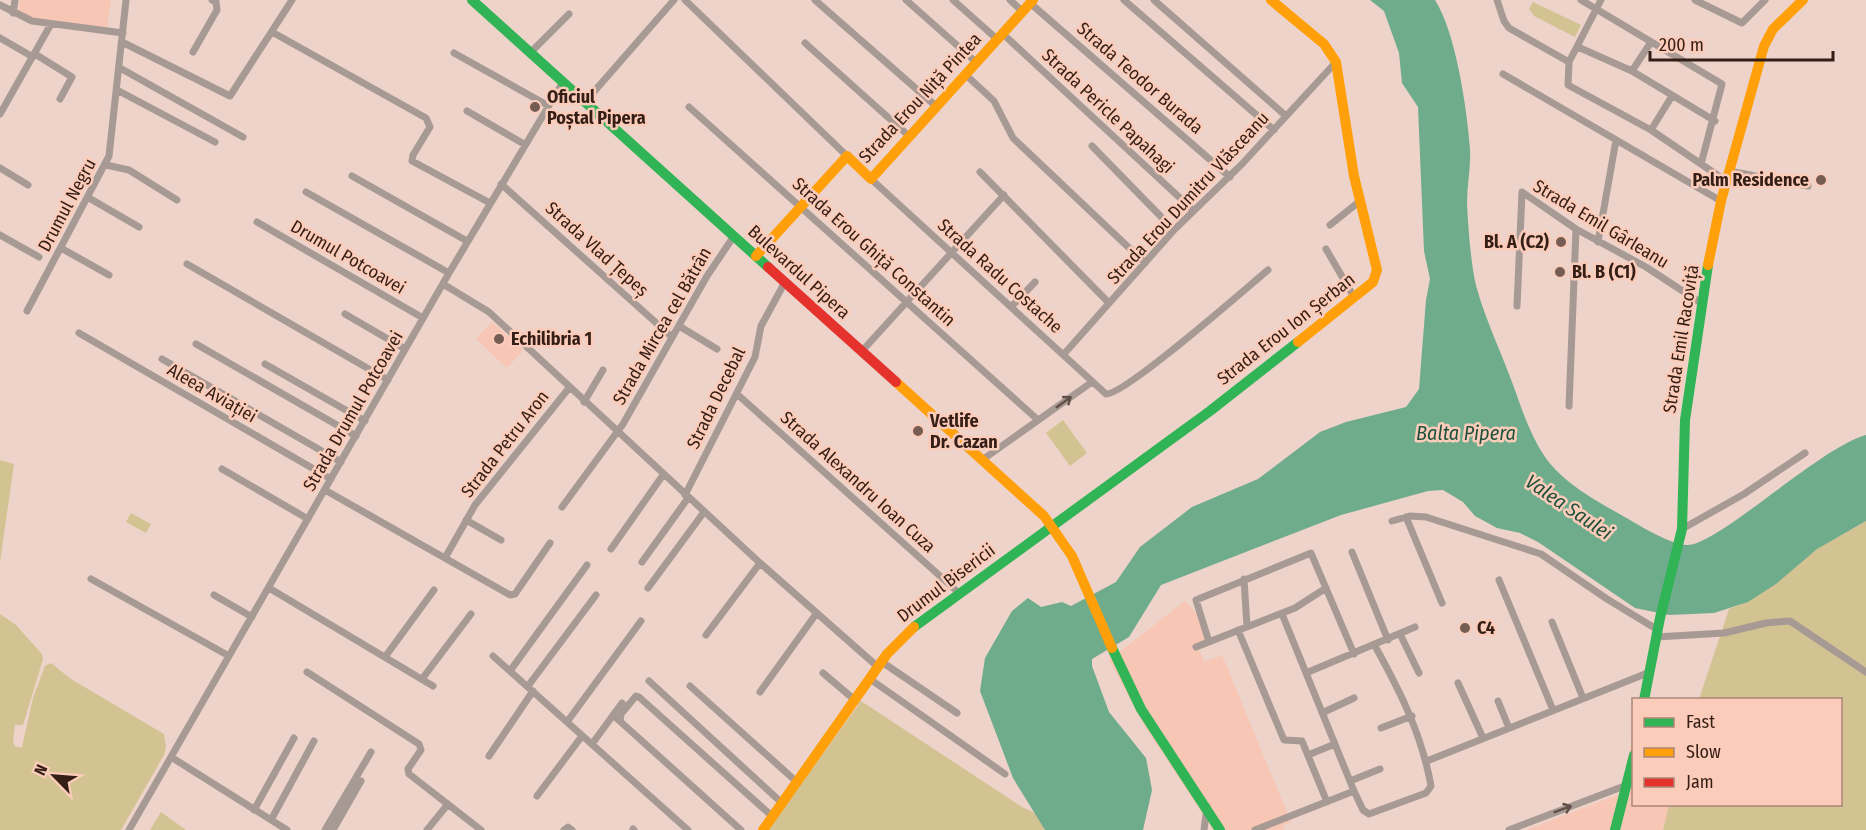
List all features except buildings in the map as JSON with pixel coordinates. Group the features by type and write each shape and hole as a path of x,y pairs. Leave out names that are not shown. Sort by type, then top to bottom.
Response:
{"street":[{"path":"13,13 15,0"},
{"name":"Drumul Negru","path":"27,311 106,165 111,145 126,0"},
{"path":"193,52 218,10 216,3 212,0"},
{"path":"122,42 230,96 292,0"},
{"path":"585,102 674,0"},
{"path":"685,0 847,156"},
{"path":"815,0 937,106"},
{"path":"906,0 977,63"},
{"name":"Strada Pericle Papahagi","path":"953,0 1000,37 1193,210"},
{"path":"1010,0 1023,12"},
{"path":"1124,0 1274,130"},
{"path":"1154,0 1286,116"},
{"name":"Strada Erou Ion Șerban","path":"1052,525 1210,411 1354,297 1376,276 1360,201 1336,62 1324,44 1271,0"},
{"path":"1497,0 1503,21 1509,28 1569,62"},
{"path":"1581,0 1722,84 1701,164"},
{"path":"1601,0 1569,62 1568,85 1651,130 1701,164 1728,176 1808,186"},
{"path":"1695,0 1742,23 1765,0"},
{"name":"Strada Emil Racoviță","path":"1644,698 1660,618 1682,529 1685,429 1701,303 1721,201 1766,40 1801,0"},
{"name":"Bulevardul Pipera","path":"477,2 530,53 1052,525 1067,545 1133,694 1154,730 1207,807"},
{"name":"Strada Erou Niță Pintea","path":"756,256 847,156 871,179 1032,2"},
{"name":"Strada Teodor Burada","path":"1032,2 1230,177"},
{"path":"0,5 26,19 123,33"},
{"path":"530,53 569,14"},
{"path":"0,114 51,24"},
{"path":"272,32 426,118 430,127 413,155 412,161 490,203"},
{"path":"0,38 72,77 60,99"},
{"path":"1632,70 1651,42"},
{"path":"805,43 910,137"},
{"path":"1578,47 1632,70 1714,121"},
{"path":"454,52 547,105"},
{"name":"Strada Erou Dumitru Vlăsceanu","path":"1064,354 1174,230 1230,177 1336,62"},
{"path":"120,68 243,137"},
{"path":"1503,74 1721,201"},
{"path":"966,75 994,102 1013,138 1145,263"},
{"name":"Strada Drumul Potcoavei","path":"171,757 467,241 562,82"},
{"path":"117,90 215,142"},
{"path":"1651,130 1672,96"},
{"name":"Strada Erou Ghiță Constantin","path":"689,107 1038,420"},
{"path":"467,111 524,144"},
{"path":"1598,242 1616,140"},
{"path":"1092,146 1174,230"},
{"path":"106,165 129,170 177,200"},
{"path":"0,168 28,185"},
{"path":"980,172 1109,303"},
{"path":"352,176 467,241"},
{"name":"Strada Radu Costache","path":"871,179 1109,395 1148,369 1268,270"},
{"name":"Strada Vlad Țepeș","path":"501,184 672,337"},
{"path":"306,192 449,273"},
{"name":"Strada Emil Gârleanu","path":"1517,306 1520,193 1536,200 1549,213 1701,303"},
{"path":"862,351 1004,195"},
{"path":"88,198 139,227"},
{"path":"1330,225 1360,201"},
{"name":"Drumul Potcoavei","path":"257,222 423,318"},
{"path":"1569,406 1576,229"},
{"path":"0,235 39,257"},
{"name":"Strada Mircea cel Bătrân","path":"562,507 617,432 723,250 734,236"},
{"path":"61,248 109,275"},
{"path":"1326,249 1354,297"},
{"path":"187,264 388,380"},
{"name":"Strada Decebal","path":"642,562 687,496 757,352 761,326 785,282"},
{"path":"1012,306 1035,282"},
{"path":"443,284 489,312 816,614 880,664 957,713"},
{"path":"345,314 405,350"},
{"path":"679,326 717,349"},
{"name":"Aleea Aviației","path":"79,333 331,480"},
{"path":"196,344 356,436"},
{"path":"162,359 341,462"},
{"path":"264,364 365,421"},
{"path":"584,402 603,370"},
{"path":"982,460 1092,382"},
{"name":"Strada Petru Aron","path":"445,558 466,520 569,388"},
{"name":"Strada Alexandru Ioan Cuza","path":"737,394 959,593"},
{"path":"1682,529 1744,494 1805,453"},
{"path":"222,469 308,519"},
{"path":"611,549 663,475"},
{"path":"325,490 512,596 550,543"},
{"path":"648,588 704,512"},
{"path":"1392,521 1406,517 1445,521 1529,549 1657,633 1724,633 1766,622 1790,621 1866,672"},
{"path":"1406,517 1442,603"},
{"name":"Strada Petru Aron","path":"466,520 501,540"},
{"name":"Drumul Bisericii","path":"763,830 880,664 906,633 1052,525"},
{"path":"1352,552 1388,640"},
{"path":"1209,642 1196,600 1311,553 1354,654"},
{"path":"706,635 760,563"},
{"path":"510,670 587,565"},
{"path":"91,579 229,656"},
{"path":"1244,579 1247,627"},
{"path":"1499,580 1553,710"},
{"path":"269,588 434,686"},
{"path":"1196,647 1282,614 1326,588"},
{"path":"385,657 434,590"},
{"path":"489,756 530,689 596,595"},
{"path":"213,596 252,617"},
{"path":"760,692 816,614"},
{"path":"1282,614 1354,791 1363,810 1369,814 1426,793 1431,786 1427,761 1412,716 1375,646"},
{"path":"422,679 471,615"},
{"path":"567,722 641,621"},
{"path":"1552,622 1583,698"},
{"path":"1306,673 1375,646 1415,627"},
{"path":"1238,630 1284,740 1288,743 1300,740 1327,802"},
{"path":"1400,634 1419,673"},
{"path":"493,656 688,830"},
{"path":"307,672 419,744 421,750 408,771 481,830"},
{"path":"1427,761 1650,672"},
{"path":"823,673 856,700"},
{"path":"870,679 1005,774"},
{"path":"649,681 783,804"},
{"path":"1458,683 1483,738"},
{"path":"690,686 798,783"},
{"path":"620,721 621,714 636,696 639,697 773,817"},
{"path":"1322,713 1354,698"},
{"path":"1498,701 1509,728"},
{"path":"592,744 622,703"},
{"path":"613,715 741,830"},
{"path":"1381,728 1412,716"},
{"path":"537,796 582,735"},
{"path":"254,810 294,738"},
{"path":"271,820 314,741"},
{"path":"1308,755 1335,744"},
{"path":"325,830 370,752"},
{"path":"129,830 171,757 288,830"},
{"path":"1615,830 1632,763"},
{"path":"1350,781 1380,769"},
{"path":"333,830 361,781"},
{"path":"1509,830 1627,784"},
{"path":"1255,830 1354,791"},
{"path":"427,830 448,804"},
{"path":"1207,807 1218,827 1204,830 1207,807"},
{"path":"564,830 568,827 572,830"}],"shaded area":[{"path":"20,0 111,0 107,28 31,17 18,11"},
{"path":"1533,2 1581,25 1575,37 1534,16 1529,9"},
{"path":"492,322 523,350 507,368 476,339"},
{"path":"1063,420 1087,453 1070,466 1046,433"},
{"path":"0,460 14,464 0,562"},
{"path":"131,513 151,524 146,533 126,522"},
{"path":"1866,521 1866,830 1663,830 1669,806 1842,806 1842,698 1699,698 1729,609 1754,598 1817,549"},
{"path":"1185,601 1208,625 1206,641 1197,645 1204,662 1222,655 1291,822 1282,826 1284,830 1213,830 1145,727 1109,660"},
{"path":"0,614 16,625 42,654 43,659 23,725 15,725 13,743 16,747 22,747 33,698 45,666 51,663 71,679 164,734 166,747 164,755 121,830 0,830"},
{"path":"861,701 1022,807 1037,814 1045,830 768,830"},
{"path":"1632,740 1632,806 1669,806 1663,830 1526,830 1620,794"},
{"path":"161,812 186,830 150,830"}],"water":[{"name":"Balta Pipera","path":"1370,0 1435,0 1442,14 1455,51 1466,113 1470,156 1467,212 1471,258 1477,289 1526,421 1552,466 1568,481 1597,501 1660,536 1686,545 1700,542 1720,531 1823,458 1846,443 1866,435 1866,521 1817,549 1776,584 1748,602 1714,613 1669,615 1635,608 1538,542 1520,533 1497,528 1475,516 1463,502 1443,490 1428,491 1341,515 1161,585 1129,637 1092,659 1092,666 1109,712 1146,758 1152,790 1143,830 1045,830 1013,778 980,691 985,658 1012,611 1028,598 1041,607 1062,602 1071,606 1116,582 1140,547 1192,507 1258,479 1320,432 1346,422 1406,407 1419,389 1426,300 1430,279 1424,251 1418,107 1402,83 1399,53 1384,11"}],"traffic: fast":[{"path":"472,0 768,267"},
{"path":"1644,698 1660,618 1682,529 1685,420 1708,265"},
{"path":"914,627 1210,411 1298,342"},
{"path":"1112,648 1141,709 1220,830"},
{"path":"1615,830 1632,763"}],"traffic: slow":[{"path":"756,256 847,156 871,179 1033,0"},
{"path":"1271,0 1324,44 1336,62 1354,176 1377,270 1373,282 1298,342"},
{"path":"1708,265 1721,201 1764,46 1773,29 1803,0"},
{"path":"896,382 1044,516 1072,556 1112,648"},
{"path":"763,830 887,654 914,627"}],"traffic: jam":[{"path":"768,267 896,382"}],"place":[{"name":"Oficiul Poștal Pipera","path":"535,107"},
{"name":"Palm Residence","path":"1821,180"},
{"name":"Bl. A (C2)","path":"1561,242"},
{"name":"Bl. B (C1)","path":"1560,272"},
{"name":"Echilibria 1","path":"499,339"},
{"name":"Vetlife Dr. Cazan","path":"918,431"},
{"name":"C4","path":"1465,628"}],"water label":[{"name":"Valea Saulei","path":"1569,507"}]}
